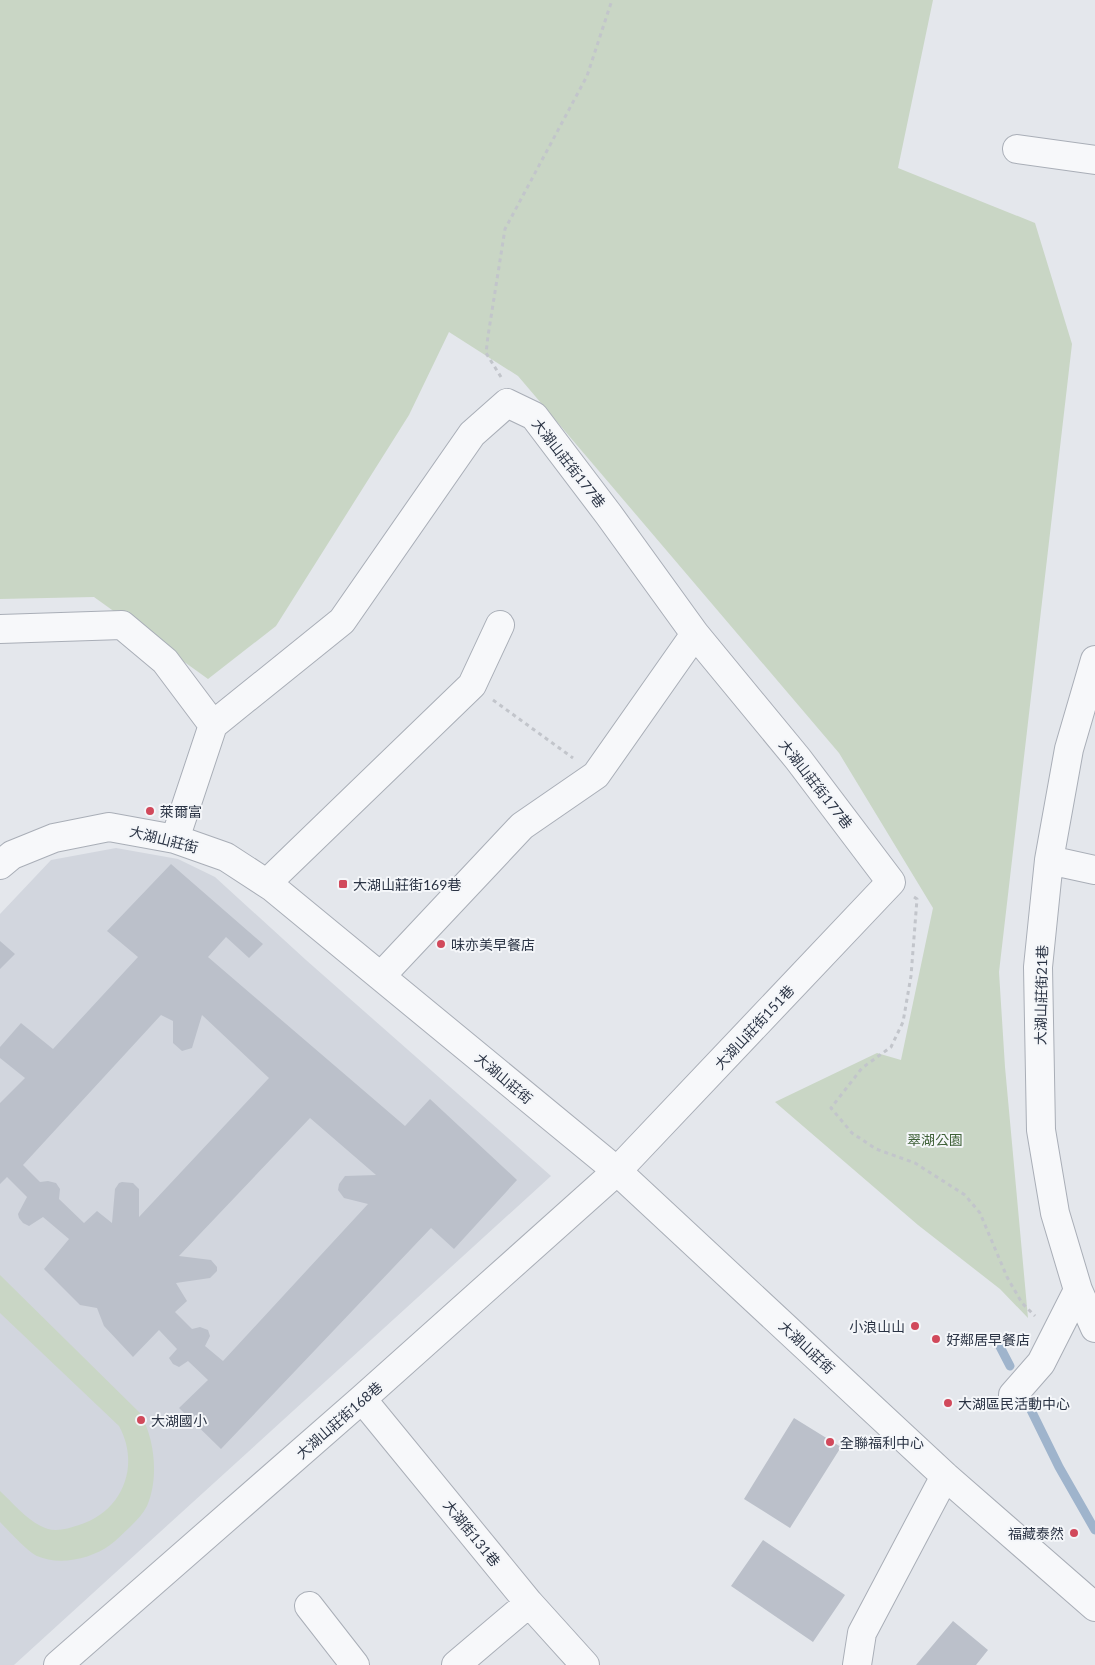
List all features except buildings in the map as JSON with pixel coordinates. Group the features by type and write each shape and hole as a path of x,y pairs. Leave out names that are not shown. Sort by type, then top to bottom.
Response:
{"street":[{"path":"1017,148 1095,160"},
{"name":"大湖山莊街177巷","path":"507,403 534,416 609,515 695,634 798,759 891,882"},
{"path":"175,839 213,725 342,621 472,434 507,403"},
{"path":"0,629 122,625 166,660 213,725"},
{"path":"266,883 472,685 500,625"},
{"path":"381,976 522,826 596,775 695,634"},
{"name":"大湖山莊街21巷","path":"1095,660 1069,749 1049,860 1038,967 1041,1130 1055,1213 1078,1290 1095,1328"},
{"name":"大湖山莊街","path":"0,865 12,855 54,838 109,827 175,839 226,857 266,883 617,1171 945,1476 1095,1607"},
{"path":"1049,860 1095,870"},
{"name":"大湖山莊街151巷","path":"617,1171 891,882"},
{"name":"大湖山莊街168巷","path":"58,1665 362,1400 617,1171"},
{"path":"1013,1394 1042,1363 1078,1290"},
{"name":"大湖街131巷","path":"362,1400 529,1603 585,1665"},
{"path":"857,1665 862,1633 945,1476"},
{"path":"456,1665 529,1603"},
{"path":"309,1606 355,1665"}],"path":[{"path":"507,403 503,380 486,354 505,229 588,76 612,0"},
{"path":"472,685 596,775"},
{"path":"891,882 917,899 911,976 903,1022 891,1047 862,1068 831,1108 852,1134 876,1149 915,1163 965,1195 980,1213 1007,1276 1022,1304 1055,1336"}],"shaded area":[{"name":"大湖國小","path":"116,848 178,859 215,877 306,960 551,1176 14,1665 0,1665 0,914 51,860"}],"green space":[{"name":"翠湖公園","path":"0,0 933,0 898,168 1035,223 1072,344 999,972 1005,1067 1028,1318 1000,1289 918,1225 775,1102 877,1053 901,1060 933,908 839,753 518,376 449,332 409,415 276,626 208,679 94,597 0,599"},
{"path":"0,1275 140,1413 152,1446 154,1459 153,1483 151,1495 144,1512 113,1543 94,1554 75,1560 46,1559 28,1550 0,1522 0,1491 22,1513 48,1529 64,1529 94,1519 116,1499 123,1486 128,1457 125,1441 119,1426 0,1313"}],"waterway":[{"path":"996,1339 1010,1366"},
{"path":"1030,1408 1059,1467 1095,1530"}],"place":[{"name":"萊爾富","path":"150,811"},
{"name":"大湖山莊街169巷","path":"343,884"},
{"name":"味亦美早餐店","path":"441,944"},
{"name":"小浪山山","path":"915,1326"},
{"name":"好鄰居早餐店","path":"936,1339"},
{"name":"大湖區民活動中心","path":"948,1403"},
{"name":"大湖國小","path":"141,1420"},
{"name":"全聯福利中心","path":"830,1442"},
{"name":"福藏泰然","path":"1074,1533"}]}
